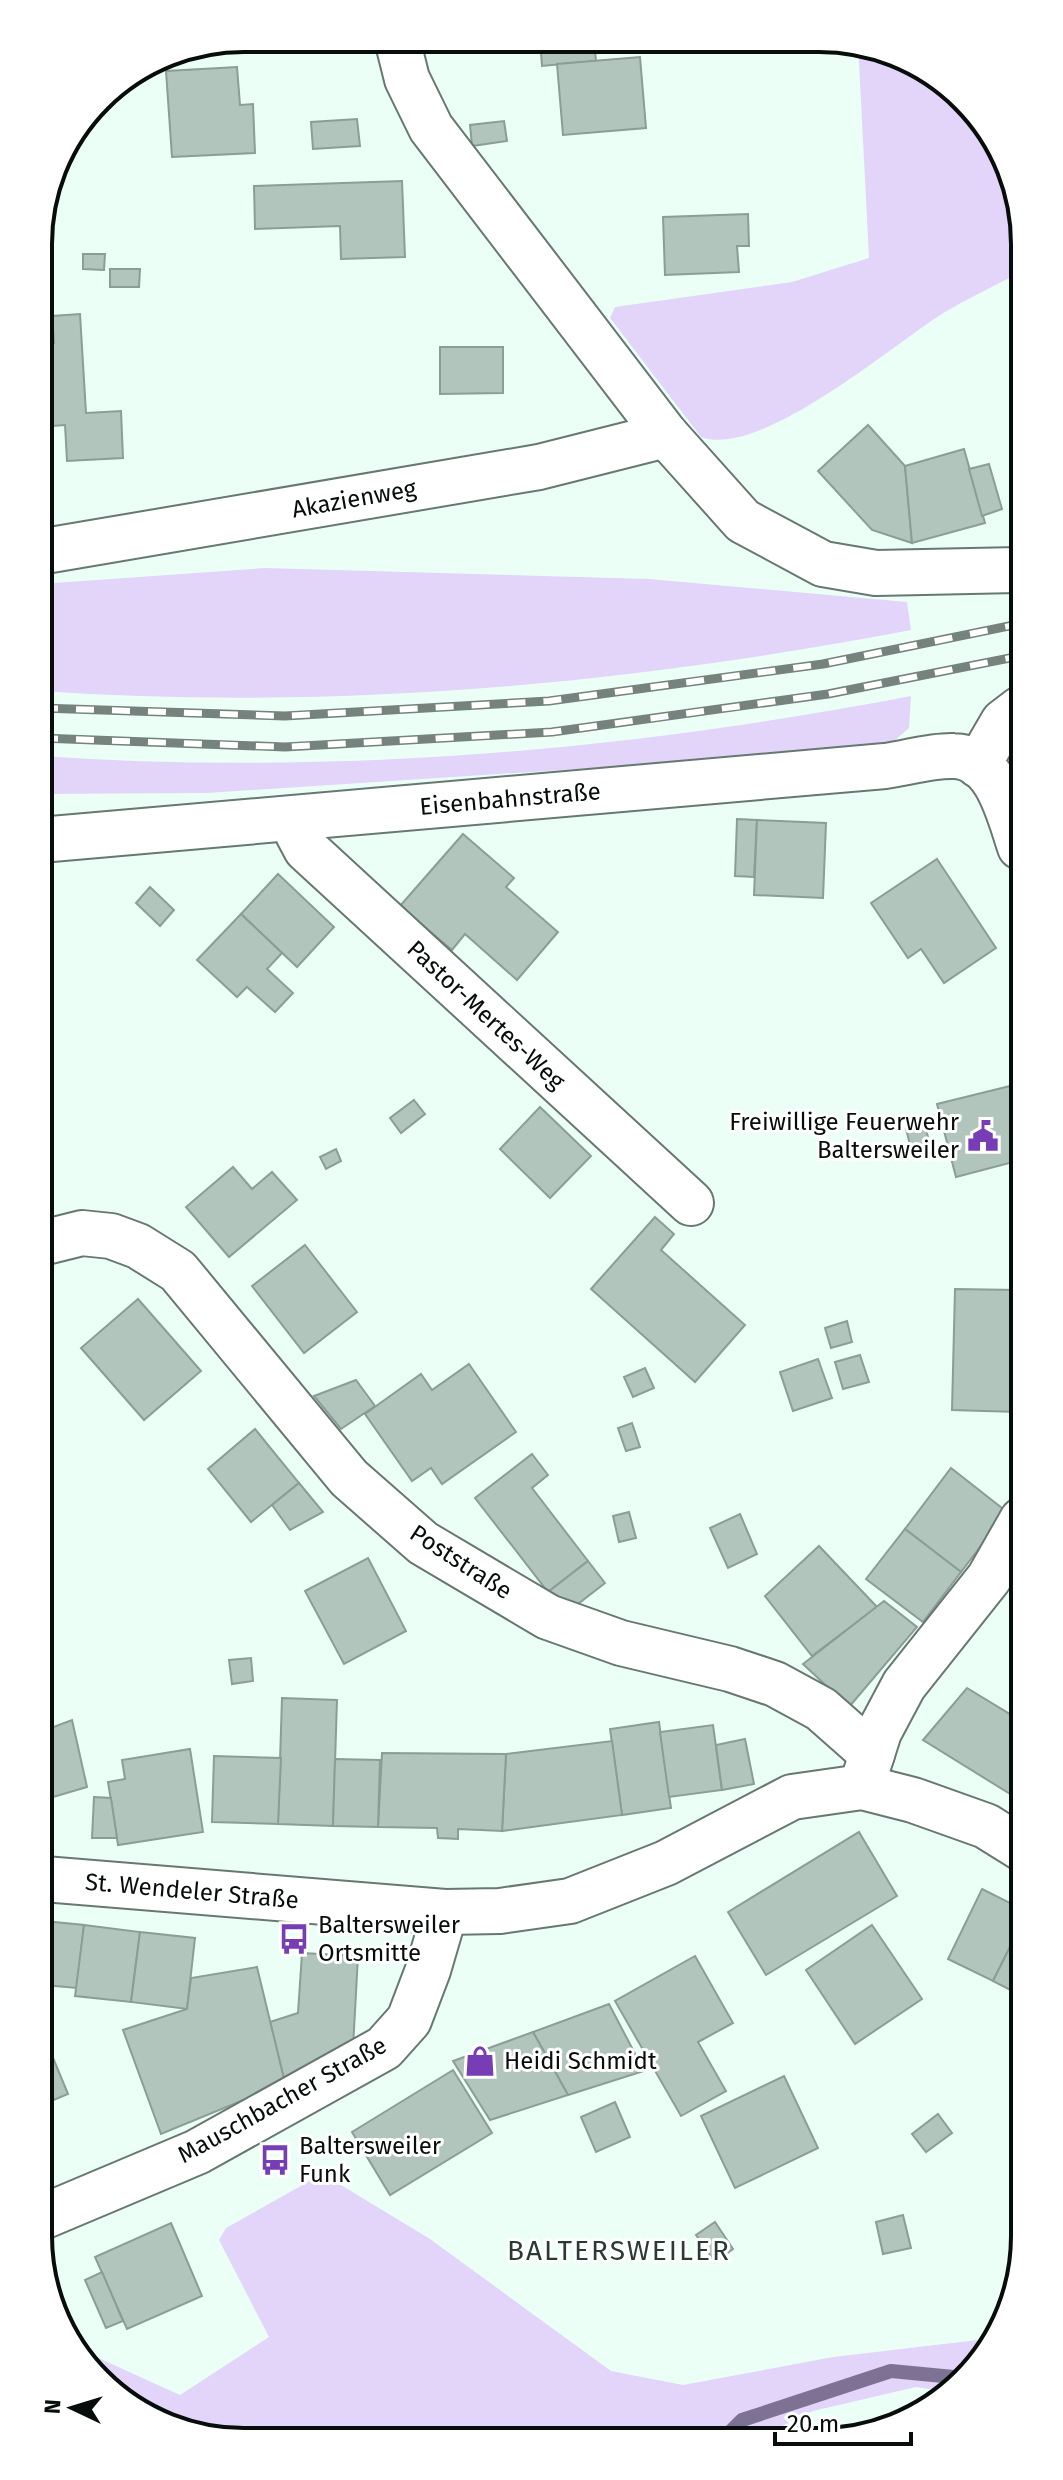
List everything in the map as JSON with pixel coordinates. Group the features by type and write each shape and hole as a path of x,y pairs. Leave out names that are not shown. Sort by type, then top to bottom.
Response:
{"street":[{"path":"400,52 407,79 431,128 666,435 743,521 823,564 876,573 1011,570"},
{"name":"Akazienweg","path":"52,550 539,467 666,435"},
{"path":"1011,716 1003,722 978,765 999,787 1011,821"},
{"name":"Eisenbahnstraße","path":"52,839 885,766 956,756 978,765"},
{"name":"Pastor-Mertes-Weg","path":"295,818 298,834 306,849 691,1203"},
{"name":"Poststraße","path":"52,1240 82,1233 111,1236 138,1246 178,1271 349,1478 423,1543 548,1617 621,1643 730,1669 775,1684 821,1709 867,1771"},
{"path":"867,1771 879,1732 904,1685 989,1578 1011,1539"},
{"name":"St. Wendeler Straße","path":"52,1880 445,1912 500,1911 570,1901 666,1863 792,1797 867,1771 913,1800 986,1826 1011,1842"},
{"name":"Mauschbacher Straße","path":"52,2213 197,2152 384,2048 409,2020 445,1912"}],"shaded area":[{"path":"859,56 881,62 926,84 971,127 996,170 1004,194 1009,219 1011,277 942,314 859,373 790,416 756,432 726,439 701,437 610,318 615,307 792,282 869,258"},
{"path":"265,568 649,579 907,602 911,630 695,666 477,689 259,698 52,692 52,583"},
{"path":"911,696 909,728 885,749 207,793 52,794 52,757 258,763 477,754 695,731"},
{"path":"315,2178 336,2182 430,2239 611,2371 683,2385 833,2357 981,2340 963,2363 934,2390 916,2387 813,2411 778,2428 219,2426 182,2418 137,2396 112,2376 112,2368 105,2368 95,2356 180,2395 269,2337 219,2240 226,2228"}],"building":[{"path":"541,52 595,52 596,61 542,66"},
{"path":"640,57 646,128 563,135 557,64"},
{"path":"237,67 240,105 253,104 255,153 172,157 166,71"},
{"path":"357,119 360,146 313,149 311,122"},
{"path":"504,121 507,141 472,146 470,125"},
{"path":"402,181 405,257 341,259 340,226 255,229 254,186"},
{"path":"748,214 749,246 737,246 739,272 665,275 663,217"},
{"path":"83,254 105,254 104,270 83,269"},
{"path":"110,269 140,269 139,287 110,287"},
{"path":"80,314 86,413 121,411 123,458 67,461 65,425 52,426 52,316"},
{"path":"440,347 503,347 503,393 440,394"},
{"path":"868,425 905,466 912,543 872,530 818,471"},
{"path":"964,449 985,523 912,543 905,466"},
{"path":"989,464 1002,509 982,516 969,469"},
{"path":"737,819 757,820 754,877 735,876"},
{"path":"757,820 826,823 823,898 754,895"},
{"path":"463,834 514,878 506,887 558,932 517,980 465,934 452,950 400,906"},
{"path":"937,859 996,948 944,983 921,949 908,958 871,903"},
{"path":"278,874 334,927 297,967 241,914"},
{"path":"150,887 174,910 160,926 136,903"},
{"path":"241,914 282,953 267,969 293,993 275,1012 247,987 237,997 197,960"},
{"name":"Freiwillige Feuerwehr Baltersweiler","path":"1011,1086 1011,1163 956,1177 937,1104"},
{"path":"414,1100 425,1114 401,1133 390,1118"},
{"path":"540,1107 591,1156 550,1198 500,1149"},
{"path":"924,1123 931,1147 912,1152 906,1129"},
{"path":"336,1149 341,1161 326,1169 320,1157"},
{"path":"233,1167 252,1189 272,1172 297,1200 229,1257 186,1207"},
{"path":"655,1217 674,1234 661,1250 745,1325 695,1382 591,1289"},
{"path":"305,1245 357,1312 304,1353 252,1286"},
{"path":"955,1289 1011,1290 1011,1412 952,1410"},
{"path":"138,1299 201,1371 144,1420 81,1348"},
{"path":"847,1321 852,1342 831,1348 825,1328"},
{"path":"860,1355 869,1382 843,1389 835,1362"},
{"path":"818,1359 832,1398 793,1411 780,1372"},
{"path":"469,1364 516,1432 442,1484 431,1468 412,1481 365,1414 421,1374 432,1390"},
{"path":"645,1368 654,1388 633,1397 624,1377"},
{"path":"356,1380 375,1406 341,1429 314,1396"},
{"path":"632,1423 640,1447 626,1451 618,1428"},
{"path":"255,1429 299,1483 251,1522 208,1469"},
{"path":"532,1454 548,1475 532,1488 588,1561 548,1592 475,1498"},
{"path":"951,1468 1007,1512 961,1572 905,1529"},
{"path":"299,1483 323,1512 290,1530 272,1505"},
{"path":"629,1512 636,1538 619,1542 613,1516"},
{"path":"740,1514 757,1554 728,1568 710,1528"},
{"path":"905,1529 961,1572 923,1622 866,1579"},
{"path":"819,1546 877,1607 812,1656 765,1596"},
{"path":"368,1558 406,1631 344,1664 305,1591"},
{"path":"588,1561 605,1583 565,1614 548,1592"},
{"path":"884,1601 917,1627 849,1707 803,1664"},
{"path":"251,1658 253,1681 232,1684 229,1660"},
{"path":"967,1688 1011,1715 1011,1795 923,1740"},
{"path":"282,1698 337,1700 333,1826 278,1824"},
{"path":"72,1720 87,1787 52,1797 52,1728"},
{"path":"659,1722 671,1808 622,1815 610,1729"},
{"path":"713,1725 722,1790 669,1797 660,1732"},
{"path":"745,1739 754,1784 722,1790 716,1745"},
{"path":"612,1741 622,1815 502,1831 506,1754"},
{"path":"190,1749 203,1832 118,1845 108,1782 125,1779 122,1760"},
{"path":"382,1753 506,1754 502,1831 458,1829 458,1839 438,1838 437,1828 378,1827"},
{"path":"214,1756 281,1758 278,1824 212,1822"},
{"path":"335,1759 380,1760 378,1827 333,1826"},
{"path":"94,1797 111,1798 117,1838 92,1838"},
{"path":"859,1832 897,1896 766,1975 728,1912"},
{"path":"982,1889 1011,1904 1011,1945 993,1981 948,1959"},
{"path":"52,1922 84,1925 77,1988 52,1986"},
{"path":"84,1925 140,1932 131,2002 75,1996"},
{"path":"872,1925 922,1999 855,2044 806,1970"},
{"path":"140,1932 195,1938 187,2009 131,2002"},
{"path":"1011,1945 1011,1990 993,1981"},
{"path":"302,1953 358,1956 353,2048 285,2083 270,2022 298,2013"},
{"path":"695,1956 733,2023 698,2042 726,2091 681,2116 615,2001"},
{"path":"257,1967 285,2083 161,2134 123,2030 187,2009 191,1978"},
{"path":"609,2004 644,2071 568,2095 533,2032"},
{"path":"533,2032 568,2095 490,2120 453,2061"},
{"path":"52,2055 68,2094 52,2101"},
{"path":"453,2070 492,2133 390,2195 352,2132"},
{"path":"784,2076 818,2148 735,2188 701,2116"},
{"path":"615,2102 630,2137 596,2152 581,2117"},
{"path":"938,2114 952,2133 926,2152 912,2134"},
{"path":"903,2215 911,2248 883,2254 876,2222"},
{"path":"715,2222 733,2249 715,2262 696,2235"},
{"path":"171,2223 202,2296 127,2329 95,2257"},
{"path":"102,2272 123,2321 106,2328 85,2280"}],"waterway":[{"path":"734,2428 742,2420 891,2371 949,2377"}],"railway":[{"path":"52,708 285,716 549,701 823,664 1011,626"},
{"path":"52,738 285,747 552,732 828,694 1011,658"}],"place":[{"name":"Freiwillige Feuerwehr Baltersweiler","path":"983,1136"},
{"name":"Baltersweiler Ortsmitte","path":"294,1939"},
{"name":"Heidi Schmidt","path":"480,2061"},
{"name":"Baltersweiler Funk","path":"275,2160"}],"district":[{"name":"BALTERSWEILER","path":"619,2250"}]}
